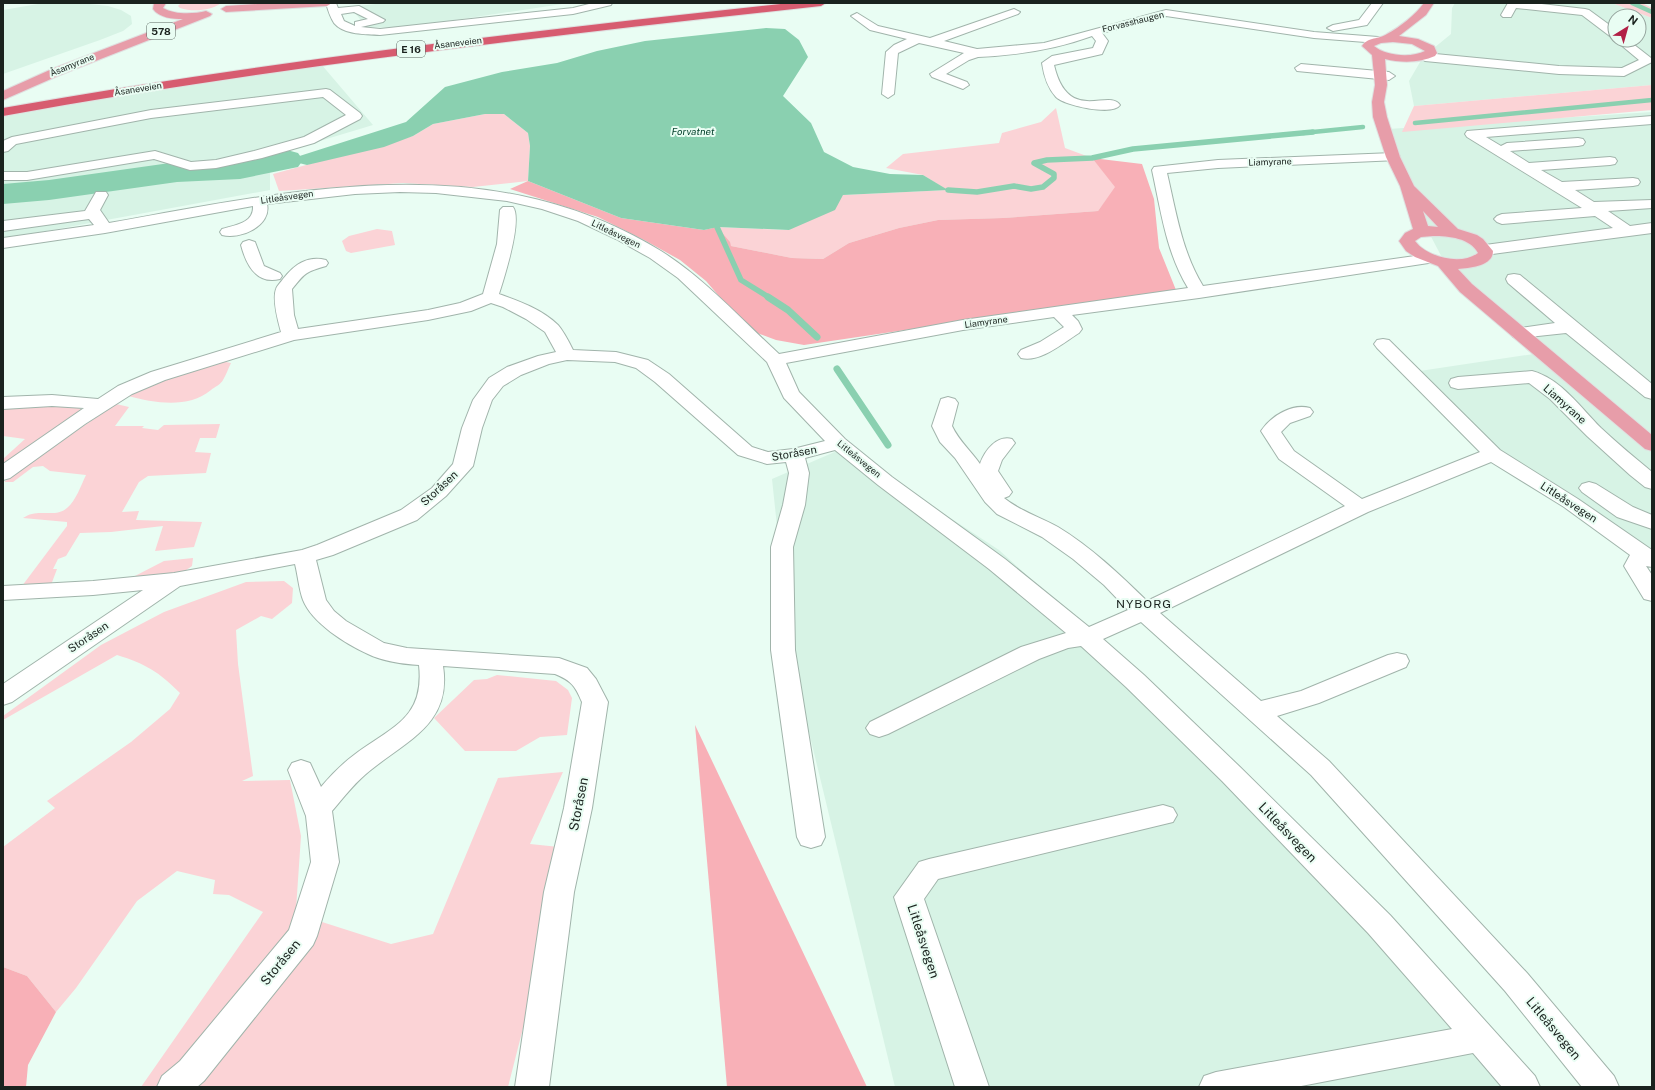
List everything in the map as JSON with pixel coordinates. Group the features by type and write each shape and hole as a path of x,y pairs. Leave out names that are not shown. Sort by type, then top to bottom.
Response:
{"highway":[{"name":"Åsaneveien","path":"3,103 130,80 307,54 458,35 752,3"},
{"name":"Åsaneveien","path":"3,112 195,79 379,53 821,3"}],"main road":[{"name":"578","path":"226,10 238,3"},
{"path":"1422,232 1407,186 1392,157 1380,117 1378,102 1383,78 1369,43 1383,39 1422,13 1429,3"},
{"name":"578","path":"159,6 183,15 206,14 226,10 331,6"},
{"name":"Åsamyrane","path":"115,48 158,25 163,18 159,6"},
{"path":"1422,13 1421,30 1423,52"},
{"name":"Åsamyrane","path":"3,96 30,83 115,48 206,14"},
{"path":"1383,39 1423,52"},
{"path":"1373,51 1396,57 1423,52"},
{"path":"1383,78 1402,69 1423,52"},
{"path":"1407,186 1452,233"},
{"path":"1422,232 1452,233 1470,238 1480,244 1485,250 1484,257 1472,262 1436,260 1417,254 1409,248 1407,242 1408,238 1422,232"},
{"path":"1436,260 1466,288 1652,446"},
{"path":"1472,262 1482,287 1498,315"}],"street":[{"path":"1314,35 1325,30 1363,23 1378,3"},
{"path":"331,6 341,23 358,30 380,32 402,31 573,11 601,4"},
{"path":"1507,15 1513,4 1584,12 1607,29"},
{"path":"331,6 355,8 379,20 350,26"},
{"path":"1150,6 1166,13"},
{"name":"Forvasshaugen","path":"931,42 1014,12"},
{"name":"Forvasshaugen","path":"963,85 942,78 936,74 965,57 977,53 1044,47 1093,32 1166,13 1314,35 1383,39"},
{"name":"Forvasshaugen","path":"858,16 874,28 918,40 977,53"},
{"path":"1093,32 1100,37 1102,41 1098,51 1056,59 1048,63 1049,73 1060,95 1070,101 1084,105 1114,105"},
{"name":"Forvasshaugen","path":"1314,35 1373,51"},
{"name":"Forvasshaugen","path":"888,94 892,52 898,47 918,40"},
{"path":"1423,52 1518,66 1559,70 1624,72 1647,61 1631,48"},
{"path":"1301,68 1383,78"},
{"path":"3,148 12,141 151,114 326,93 355,116 309,140 257,155 216,164 190,166 156,155 27,176 3,176"},
{"path":"1627,231 1595,209 1472,134 1652,120"},
{"path":"1494,148 1578,142"},
{"name":"Liamyrane","path":"1199,293 1188,275 1176,246 1159,170 1213,165 1392,157"},
{"path":"1526,167 1610,161"},
{"path":"1559,187 1633,182"},
{"name":"Litleåsvegen","path":"3,243 105,228 259,200 355,190 407,189 473,192 507,197 546,206 583,218 622,236 656,255 684,275 775,360 791,394 838,443 997,564 1086,637 1232,774 1378,924 1522,1087"},
{"path":"101,195 92,210 93,214 105,228"},
{"path":"228,232 244,228 257,221 262,213 259,200"},
{"path":"1502,218 1652,204"},
{"path":"490,297 497,271 503,259 508,232 508,210"},
{"path":"3,226 93,214"},
{"path":"1485,250 1652,228"},
{"path":"1470,238 1580,237"},
{"path":"249,245 256,267 265,274 274,276"},
{"name":"Liamyrane","path":"1328,273 1375,256 1409,248"},
{"name":"Liamyrane","path":"775,360 963,326 1199,293 1328,273 1436,260"},
{"path":"291,335 285,315 284,289 299,270 305,266 320,263"},
{"path":"1514,279 1570,327 1652,393"},
{"path":"3,474 100,405 125,390 158,376 291,335 371,322 428,315 464,307 490,297 509,303 532,314 552,329 567,355"},
{"path":"1027,354 1046,346 1073,329 1072,324 1059,312"},
{"path":"1518,332 1570,327"},
{"name":"Litleåsvegen","path":"1383,344 1493,454 1572,503 1647,556 1635,566 1652,594"},
{"name":"Storåsen","path":"3,593 92,588 174,580 304,556 325,550 409,515 439,492 463,466 472,428 483,400 496,382 514,370 544,360 567,355 616,357 642,364 662,378 745,451 767,458 794,455 838,443"},
{"name":"Liamyrane","path":"1458,383 1532,377 1537,379 1561,398 1595,432 1652,483"},
{"path":"3,402 60,400 100,405"},
{"name":"Litleåsvegen","path":"948,403 942,426 950,442 963,454 992,498 1005,509 1050,532 1082,554 1112,580 1144,612 1320,768 1460,919 1516,982 1602,1087"},
{"path":"1303,412 1283,420 1271,432 1286,454 1360,507"},
{"name":"Litleåsvegen","path":"1005,443 992,459 988,470 1002,492 1021,506 1028,520"},
{"path":"879,728 1030,653 1064,641 1086,637 1144,612 1360,507 1493,454"},
{"path":"794,455 799,474 794,505 782,547 783,650 812,837"},
{"path":"1589,488 1625,512 1652,523"},
{"name":"Storåsen","path":"304,556 315,601 326,616 338,626 376,649 407,656 559,666 578,674 587,685 594,702 578,808 559,892 532,1087"},
{"name":"Storåsen","path":"3,696 174,580"},
{"path":"318,810 352,771 399,737 419,719 427,708 433,690 430,658"},
{"path":"1256,711 1272,710 1320,693 1397,661"},
{"name":"Storåsen","path":"174,1087 192,1070 302,936 325,862 320,816 300,770"},
{"name":"Litleåsvegen","path":"972,1087 909,897 929,870 1163,815"},
{"path":"1216,1087 1480,1038"}],"shaded area":[{"path":"81,3 108,6 121,10 131,16 132,24 123,31 100,40 3,74 3,10 38,4"},
{"path":"181,3 221,3 212,8 196,10 180,8 178,6"},
{"path":"384,3 569,3 402,28 370,27 364,24 350,7"},
{"path":"1455,3 1612,3 1625,8 1607,8 1607,48 1647,48 1647,16 1652,18 1652,85 1414,106 1409,81 1423,57 1451,34 1452,8"},
{"path":"1612,3 1642,3 1652,8 1652,18 1647,16 1647,8 1625,8"},
{"path":"321,64 373,125 270,156 270,190 3,239 3,110"},
{"path":"1652,85 1652,110 1402,132 1414,106"},
{"path":"1056,108 1065,148 1092,158 1116,187 1098,211 1003,218 938,220 899,228 849,243 823,259 792,258 731,246 717,227 789,230 843,195 947,190 923,175 886,168 903,154 999,143 1002,133 1041,122"},
{"path":"1652,112 1652,551 1479,441 1413,372 1540,353 1447,267 1417,210 1388,129"},
{"path":"485,114 504,114 528,133 530,146 528,181 473,187 403,183 279,191 273,174 413,136 433,124"},
{"path":"1092,158 1142,164 1154,199 1159,248 1176,290 804,345 776,340 757,333 737,317 706,281 680,260 646,241 598,217 510,189 528,181 621,218 704,230 717,227 730,242 731,246 792,258 823,259 849,243 899,228 938,220 1003,218 1098,211 1115,187"},
{"path":"377,229 392,231 395,245 351,253 346,251 342,241 349,236"},
{"path":"221,361 231,363 222,381 202,396 192,400 171,403 149,401 128,396 149,383"},
{"path":"116,404 129,407 115,426 144,426 142,428 158,430 164,425 220,424 216,438 200,438 195,452 211,453 206,473 148,476 139,482 122,512 139,511 136,520 202,522 194,547 155,551 163,526 111,532 80,533 66,556 58,559 53,569 57,569 51,585 133,577 164,561 193,558 192,566 182,573 19,590 67,526 67,522 23,518 34,513 57,513 67,508 76,497 86,475 50,471 43,466 33,467 13,482 4,482 33,460"},
{"path":"3,405 67,405 82,409 80,414 3,469 3,459 25,439 3,436"},
{"path":"844,448 999,550 1254,781 1522,1087 895,1087 791,658 772,479"},
{"path":"284,581 293,588 292,603 272,619 261,616 236,630 238,664 253,776 242,781 290,780 301,836 295,924 162,1087 141,1087 263,912 229,895 213,894 215,880 177,871 137,901 76,988 56,1012 27,976 3,967 3,847 55,808 47,801 131,742 170,709 180,693 165,679 144,665 117,655 3,720 3,716 101,645 164,612 246,582"},
{"path":"497,675 556,681 568,690 572,698 567,735 540,737 516,751 465,751 434,718 474,680 487,679"},
{"path":"695,725 867,1087 727,1087"},
{"path":"563,772 530,844 559,847 534,985 508,1087 190,1087 313,937 322,922 391,944 433,934 498,778"},
{"path":"3,967 27,976 56,1012 28,1065 26,1087 3,1087"}],"water":[{"name":"Forvatnet","path":"766,28 785,29 799,40 808,57 783,96 811,123 824,152 853,167 890,174 923,175 948,190 843,195 835,210 789,230 718,227 704,230 621,218 528,181 530,146 528,133 504,114 485,114 433,124 413,136 384,147 307,165 287,160 406,122 445,87 502,72 557,63 597,51 645,41"}],"waterway":[{"path":"1632,3 1652,12"},
{"path":"1415,123 1652,100"},
{"path":"1313,132 1363,127"},
{"path":"948,190 977,192 1014,186 1031,189 1043,187 1054,178 1054,174 1034,163 1047,160 1092,158 1133,149 1313,132"},
{"path":"1303,133 1313,132"},
{"path":"3,194 49,190 177,172 240,169 287,160"},
{"path":"717,227 741,280 770,298"},
{"path":"768,297 788,310 817,337"},
{"path":"837,369 888,445"}],"district":[{"name":"NYBORG","path":"1144,604"}]}
